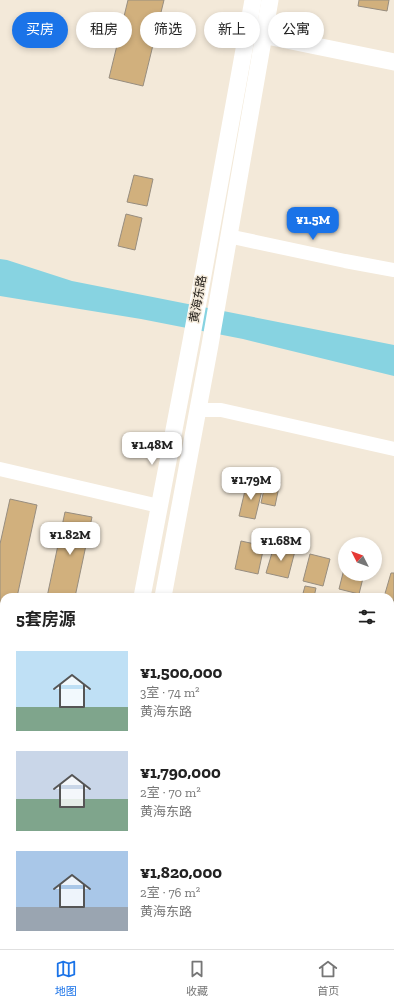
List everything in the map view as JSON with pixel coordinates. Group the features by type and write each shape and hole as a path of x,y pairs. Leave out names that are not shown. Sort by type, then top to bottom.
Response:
{"street":[{"name":"黄海东路","path":"254,0 254,12"},
{"name":"黄海东路","path":"260,22 270,0"},
{"path":"260,34 394,62"},
{"name":"黄海东路","path":"143,593 201,284 252,48"},
{"name":"黄海东路","path":"164,593 220,288 253,48"},
{"path":"228,236 394,270"},
{"path":"198,410 221,410 394,449"},
{"path":"0,469 159,506"}],"water":[{"path":"0,259 72,281 394,345 394,376 243,339 141,319 0,296"}],"building":[{"path":"128,0 164,0 161,12 140,12 140,48 152,48 143,86 109,78 116,48 132,48 132,12 125,12"},
{"path":"359,0 389,0 387,11 358,6"},
{"path":"134,175 153,179 147,206 127,202"},
{"path":"126,214 142,218 135,250 118,246"},
{"path":"266,480 280,482 275,506 261,503"},
{"path":"247,482 263,486 255,519 239,516"},
{"path":"10,499 37,505 18,593 0,593 0,544"},
{"path":"65,512 92,517 76,593 48,593"},
{"path":"241,541 264,546 258,574 235,569"},
{"path":"274,546 295,551 288,578 266,573"},
{"path":"310,554 330,559 323,586 303,581"},
{"path":"391,573 394,573 394,593 385,593"},
{"path":"341,581 362,581 359,593 339,589"},
{"path":"305,586 316,588 315,593 303,593"}]}
